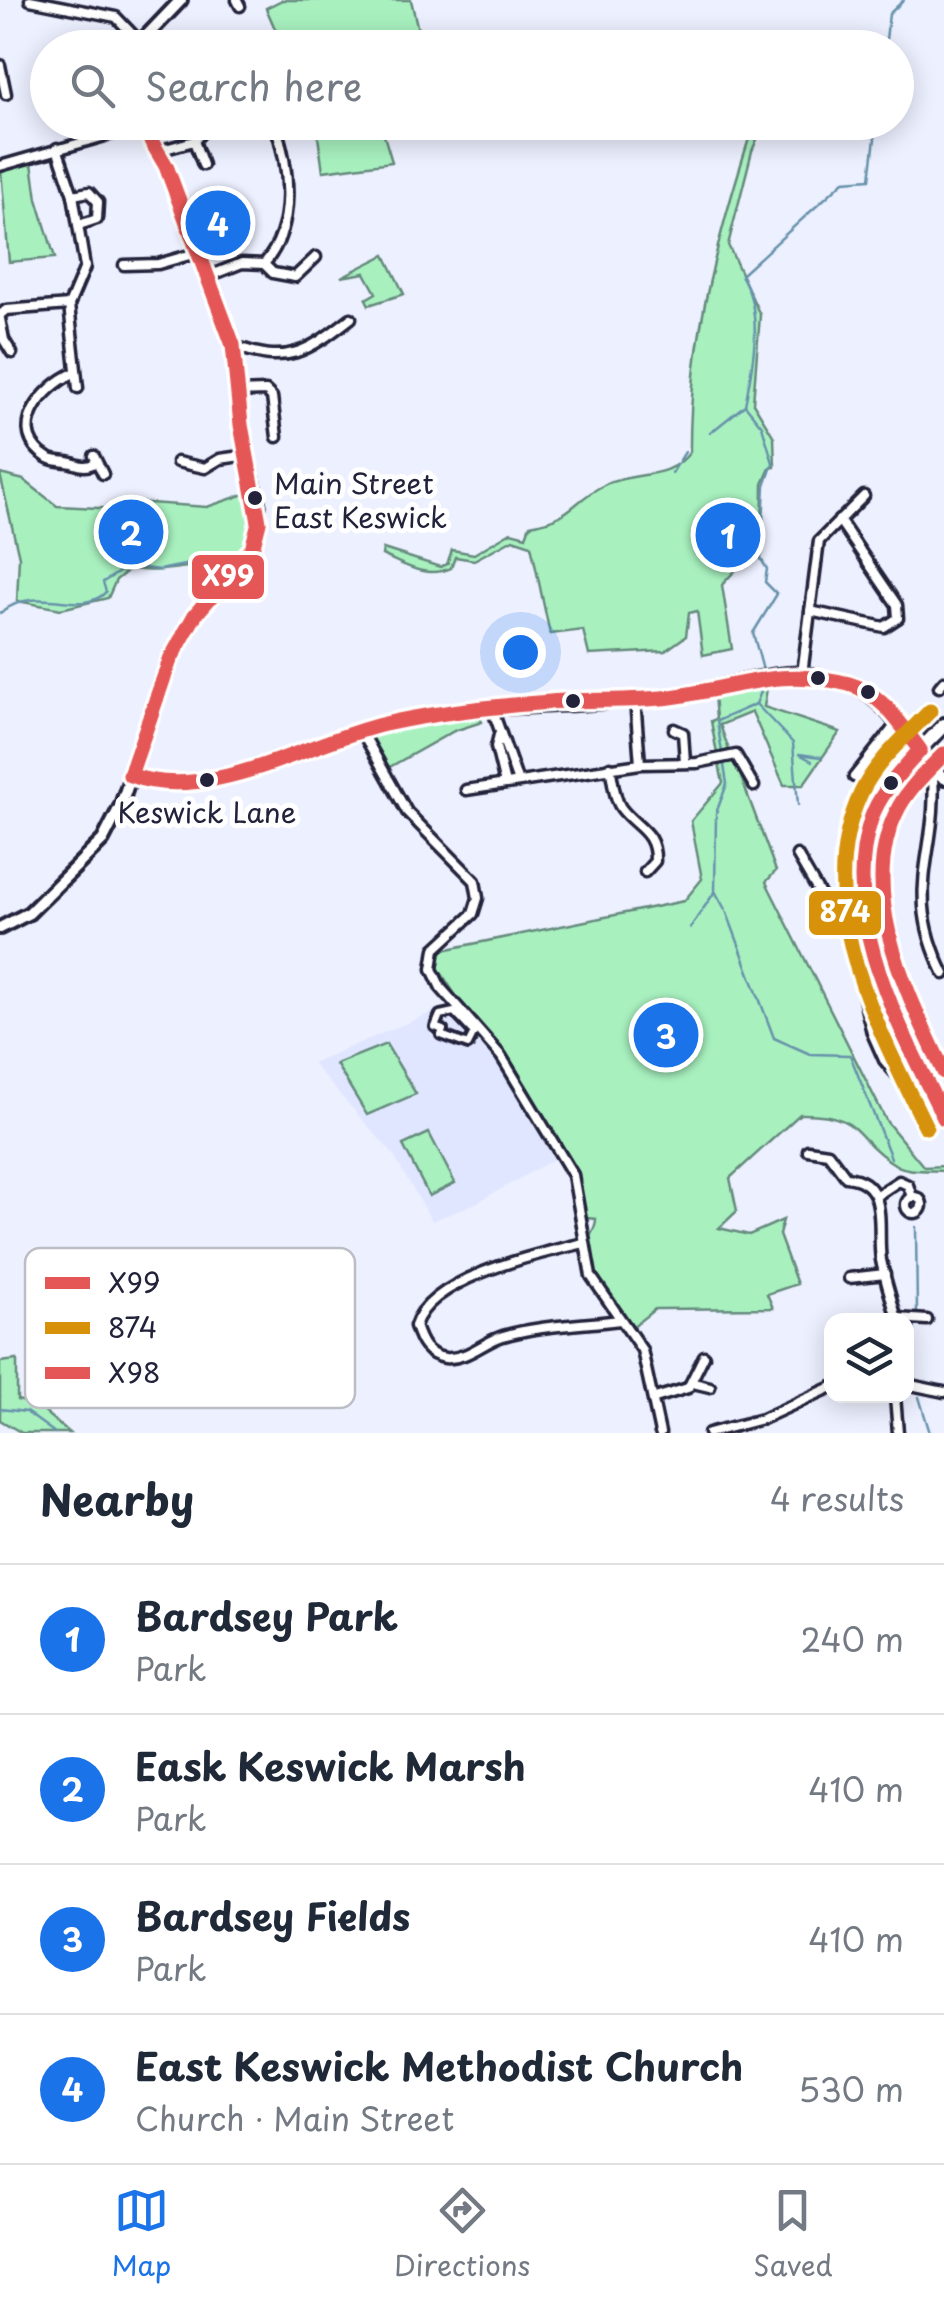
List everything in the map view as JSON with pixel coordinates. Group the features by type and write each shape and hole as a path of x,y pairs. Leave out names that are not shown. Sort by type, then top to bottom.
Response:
{"main road":[{"path":"944,724 880,801 862,858 869,927 904,1037 944,1118"}],"street":[{"path":"30,0 116,17 126,30"},
{"path":"151,30 182,0"},
{"path":"0,65 6,94"},
{"path":"0,166 88,140"},
{"path":"0,928 29,912 94,850 110,829 170,660 194,615 252,549 258,532 258,506 236,392 234,345 200,252 150,140"},
{"path":"264,264 280,240 282,220 291,203 278,140"},
{"path":"158,151 194,141 203,165"},
{"path":"57,148 73,195 84,266 70,305 78,388"},
{"path":"73,195 92,193 99,206 95,221 79,225"},
{"path":"291,203 302,204"},
{"path":"124,264 158,264 200,252"},
{"path":"209,276 242,263 264,264 273,274 294,278 316,257"},
{"path":"158,264 160,275"},
{"path":"12,353 2,341 0,317 6,310 70,305"},
{"path":"234,345 284,358 311,348 351,318"},
{"path":"74,373 54,382 35,402 29,417 31,437 50,460 82,467 94,460 102,474"},
{"path":"270,395 280,389"},
{"path":"236,392 266,390 277,437"},
{"path":"176,462 205,468 220,458 248,455"},
{"path":"802,674 820,541 864,496"},
{"path":"810,611 884,626 898,618 897,605 839,520"},
{"path":"124,795 146,782 234,773 361,730 548,702 635,700 802,674 852,686 884,704 944,778"},
{"path":"635,700 640,764"},
{"path":"493,710 505,784"},
{"path":"854,776 898,722"},
{"path":"674,728 684,733 685,762"},
{"path":"361,730 407,812 475,881 478,898 473,914 435,949 432,969 442,988 501,1056 568,1164 591,1276 642,1350 660,1433"},
{"path":"499,735 507,744 518,782"},
{"path":"466,790 610,767 739,757 754,786"},
{"path":"610,767 617,802 645,827 654,845 655,861 644,872"},
{"path":"932,767 933,810 921,900 926,934 944,974"},
{"path":"130,775 146,782"},
{"path":"797,856 826,903 846,922 872,1033 882,1047 884,1060 908,1088 928,1126"},
{"path":"454,1012 474,1033 468,1045 442,1035 443,1030 435,1026 440,1015 454,1012"},
{"path":"882,1047 904,1037"},
{"path":"808,1150 828,1153 846,1177 866,1182 876,1196 884,1274 898,1313"},
{"path":"876,1196 900,1182 908,1185 912,1197"},
{"path":"584,1243 494,1268 428,1301 416,1326 420,1339 429,1353 446,1358 462,1356 502,1336 620,1320"},
{"path":"849,1278 884,1274"},
{"path":"914,1320 923,1320"},
{"path":"654,1398 679,1392 693,1382 704,1356"},
{"path":"693,1382 710,1386"},
{"path":"914,1386 944,1392"},
{"path":"710,1433 762,1419 824,1391"},
{"path":"896,1403 898,1433"}],"shaded area":[{"path":"447,1006 503,1066 556,1158 476,1203 432,1221 392,1153 312,1063"}],"green space":[{"path":"282,0 411,0 418,30 276,30 266,8"},
{"path":"318,140 385,140 392,162 323,171"},
{"path":"749,140 757,140 728,245 760,315 753,403 774,437 775,467 770,468 763,484 762,541 722,585 732,649 703,655 697,611 689,613 686,636 665,651 589,655 583,630 550,634 531,545 513,539 474,560 455,557 451,568 442,571 416,569 382,555 383,549 440,567 447,564 452,550 474,554 511,532 526,536 530,525 555,518 604,485 672,467 690,452 701,326"},
{"path":"32,163 37,199 55,258 9,262 1,170"},
{"path":"385,255 404,294 369,305 366,299 376,293 365,273 341,277"},
{"path":"0,474 24,480 57,506 120,509 135,502 207,507 245,494 252,503 255,524 241,555 225,571 202,566 131,568 116,580 108,598 61,609 17,601 19,557"},
{"path":"768,682 764,707 840,732 803,785 784,785 752,712 720,725 729,750 717,754 711,721 716,719 714,694"},
{"path":"479,715 482,722 454,731 386,769 371,741 373,731"},
{"path":"735,761 776,871 766,882 887,1122 924,1167 944,1166 944,1171 901,1167 847,1123 800,1114 730,1178 737,1211 719,1228 749,1235 783,1220 779,1235 797,1284 767,1294 773,1308 655,1309 632,1327 590,1264 588,1241 596,1219 586,1218 576,1170 515,1067 461,1004 435,963 437,954 443,950 684,901 702,879 691,821 723,783 719,764"},
{"path":"857,891 869,966 891,1027 884,1039 876,1033 849,919 842,908 851,892"},
{"path":"386,1044 416,1094 367,1115 336,1064"},
{"path":"429,1133 455,1183 429,1196 403,1145"},
{"path":"17,1360 17,1400 25,1402 25,1408 40,1408 69,1433 22,1433 0,1420 0,1362"}],"waterway":[{"path":"887,30 889,14 904,0"},
{"path":"710,433 745,405 754,321 741,275 844,181 870,179 875,140"},
{"path":"745,405 762,426 773,463 765,486 761,559 767,569 765,582 777,594 753,633 764,674"},
{"path":"672,473 685,452"},
{"path":"0,613 30,600 95,599 106,592 103,582 129,566 159,570 195,563 226,570"},
{"path":"765,682 756,704 717,721 727,784 716,813 715,891 774,1038 810,1054 850,1055 891,1158"},
{"path":"756,704 793,743 798,805"},
{"path":"799,754 821,757"},
{"path":"801,755 812,761"},
{"path":"690,928 714,893"},
{"path":"915,1381 909,1362 917,1313 916,1227"},
{"path":"919,1397 930,1433"},
{"path":"0,1409 26,1412 55,1433"}],"transit line":[{"name":"X99","path":"151,140 166,166 233,345 241,425 259,522 252,549 195,615 170,660 130,775 161,782 225,777 355,732 467,710 671,697 780,678 825,679 861,688 890,711 920,750 886,791 871,819 863,857 863,896 879,973 944,1118"},
{"name":"874","path":"926,1127 888,1048 856,964 842,878 847,835 867,781 930,711"},
{"name":"X98","path":"944,754 899,807 887,839 882,873 891,942 915,1010 944,1072"}],"place":[{"name":"East Keswick Methodist Church","path":"218,223"},
{"name":"Main Street East Keswick","path":"255,498"},
{"name":"Eask Keswick Marsh","path":"131,532"},
{"name":"Bardsey Park","path":"728,535"},
{"name":"Keswick Lane","path":"207,780"},
{"name":"Bardsey Fields","path":"666,1035"}]}
